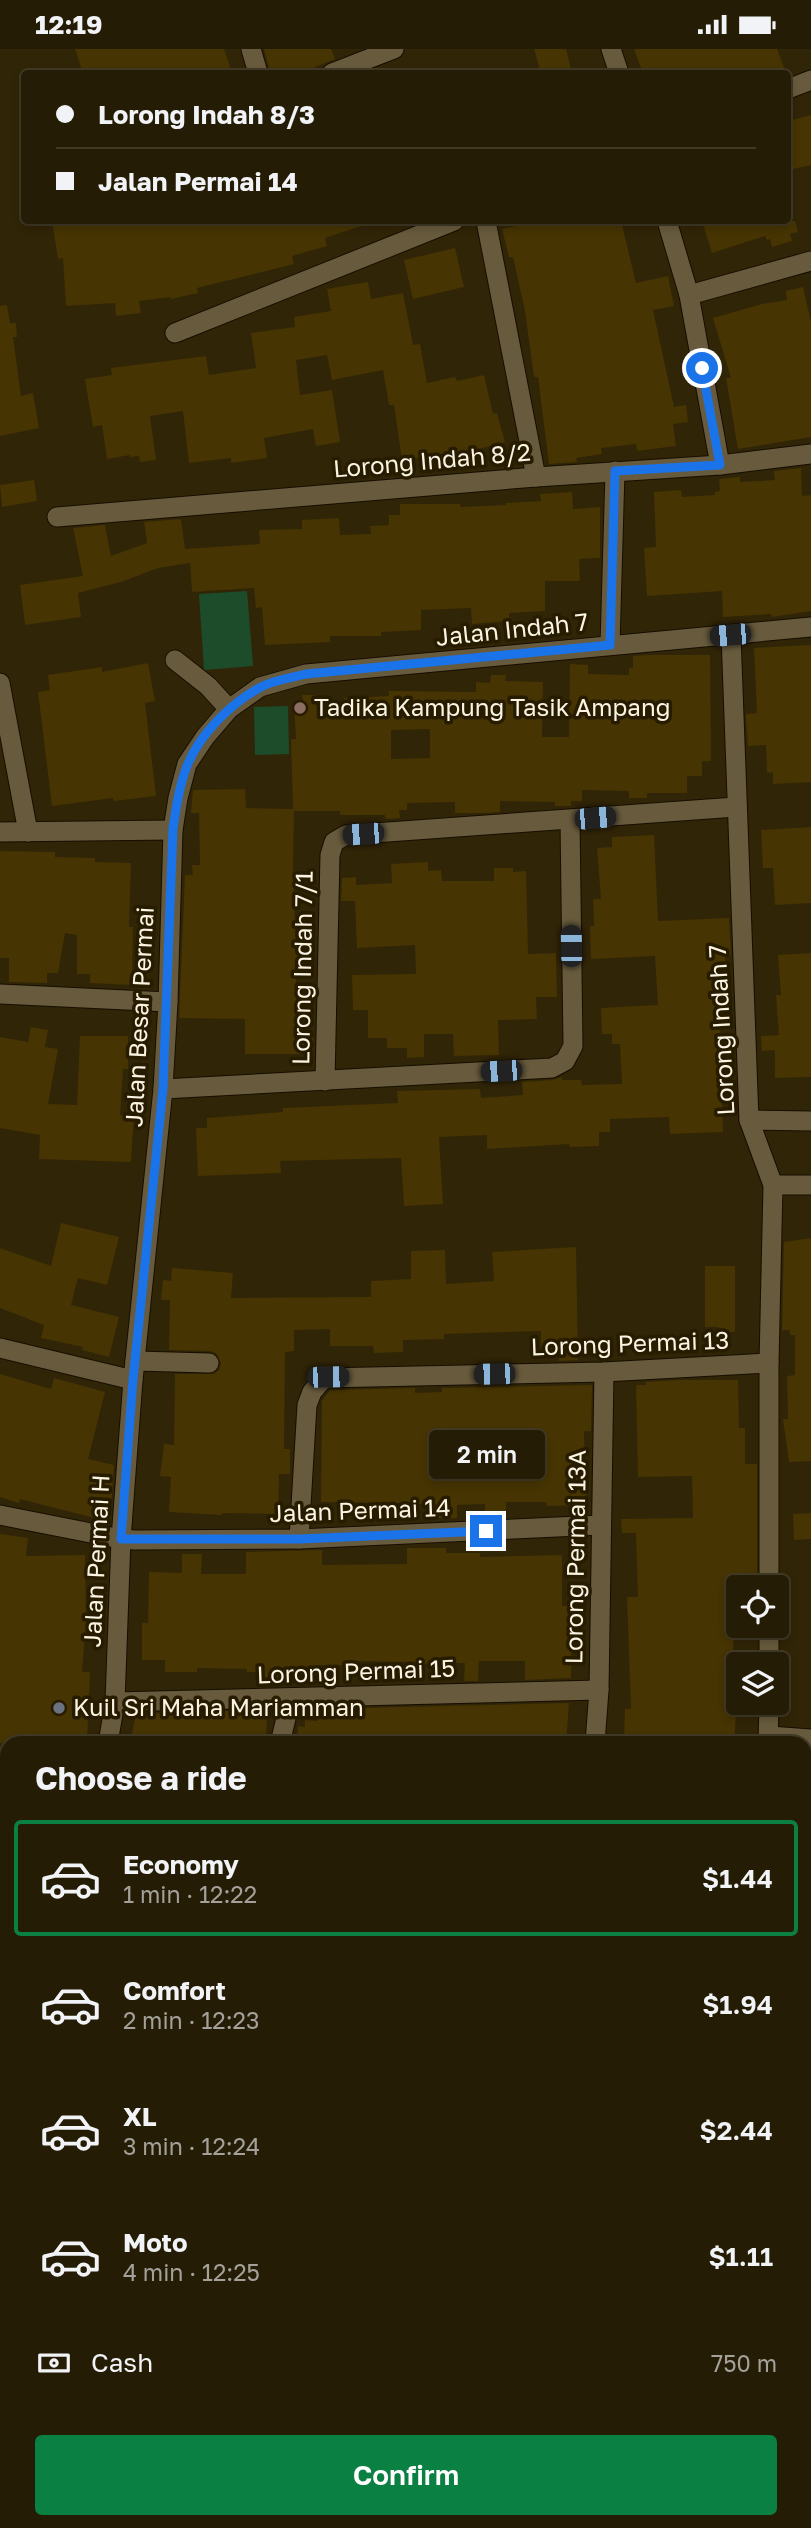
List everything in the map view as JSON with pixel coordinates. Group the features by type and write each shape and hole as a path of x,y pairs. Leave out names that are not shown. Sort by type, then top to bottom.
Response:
{"street":[{"path":"251,49 257,70"},
{"path":"340,70 394,49"},
{"path":"611,49 618,70"},
{"path":"791,88 811,80"},
{"path":"175,333 447,224"},
{"path":"487,224 536,477"},
{"path":"668,224 689,295 720,465"},
{"path":"689,295 811,261"},
{"name":"Lorong Indah 8/2","path":"57,517 536,477 720,465 811,454"},
{"path":"610,645 615,471"},
{"name":"Jalan Indah 7","path":"260,687 306,674 811,628"},
{"name":"Lorong Indah 7","path":"730,635 749,1120 773,1185 769,1363 769,1575"},
{"path":"175,660 208,687 229,709"},
{"path":"0,683 28,832"},
{"name":"Jalan Besar Permai","path":"134,1371 163,1089 173,829 178,798 187,764 205,737 229,709 260,687"},
{"name":"Lorong Indah 7/1","path":"325,1081 330,855 334,842 346,835 736,807"},
{"path":"163,1089 552,1069 565,1061 573,1045 570,820"},
{"path":"0,832 173,829"},
{"path":"0,994 168,1002"},
{"path":"749,1120 811,1121"},
{"path":"773,1185 810,1185"},
{"path":"0,1348 134,1371 209,1363"},
{"name":"Lorong Permai 13","path":"299,1539 307,1405 324,1378 604,1372 769,1363"},
{"name":"Jalan Permai H","path":"109,1736 116,1702 121,1539 134,1371"},
{"name":"Lorong Permai 13A","path":"595,1736 604,1372"},
{"name":"Jalan Permai 14","path":"0,1515 121,1539 299,1539 601,1525"},
{"name":"Lorong Permai 15","path":"116,1702 598,1690"},
{"path":"282,1736 291,1698"},
{"path":"768,1736 769,1715"}],"green space":[{"path":"247,591 253,666 204,670 199,594"},
{"path":"288,706 289,754 255,755 254,707"}],"building":[{"path":"75,49 224,49 231,70 82,70"},
{"path":"264,49 331,49 335,59 308,70 269,70"},
{"path":"534,49 566,49 571,70 540,70"},
{"path":"634,49 777,49 785,70 642,70"},
{"path":"811,115 811,165 791,169 791,120"},
{"path":"791,221 795,221 798,232 790,234 792,241 772,247 770,239 767,240 765,236 712,253 703,224 791,224"},
{"path":"52,224 367,224 325,238 327,246 292,256 294,264 197,288 198,293 171,299 139,301 141,313 116,316 115,303 66,306 63,258 58,259"},
{"path":"524,224 622,224 636,283 668,276 674,306 653,310 674,407 686,405 688,422 673,424 676,446 637,451 636,444 601,448 602,454 576,458 577,462 549,464 538,377 534,377 525,311 513,257 509,257 502,229"},
{"path":"455,248 464,287 413,299 404,260"},
{"path":"368,282 371,299 403,293 413,345 420,344 427,383 455,377 457,381 484,375 493,414 497,413 505,442 446,458 444,454 402,460 394,405 389,405 383,370 332,380 327,355 296,360 300,395 332,390 340,442 316,446 313,429 264,438 267,458 231,463 231,458 189,463 183,411 150,416 156,460 140,462 139,456 130,455 107,459 102,425 93,427 85,379 112,375 111,368 206,356 209,375 256,368 251,333 295,327 294,317 331,311 327,289"},
{"path":"803,287 811,322 811,437 738,449 726,378 731,378 713,318 787,300 786,291"},
{"path":"7,305 10,323 16,323 17,337 13,337 21,396 33,393 39,428 0,436 0,306"},
{"path":"801,468 802,496 811,495 811,611 772,617 771,614 723,617 722,591 647,596 644,548 656,547 654,492 681,490 682,497 715,495 715,492 720,491 719,479 740,477 740,482 775,480 774,471"},
{"path":"34,480 37,501 2,507 0,485"},
{"path":"572,492 573,509 600,507 600,558 579,559 580,581 545,581 545,611 509,613 509,621 472,624 471,608 421,610 421,630 381,632 381,636 330,636 330,642 265,645 262,607 256,608 254,588 192,592 190,563 158,568 121,582 78,593 81,617 25,625 20,585 83,576 73,528 105,525 111,556 147,543 144,522 181,519 185,549 260,544 259,530 302,529 302,520 339,518 340,535 371,534 370,526 389,525 389,515 400,515 400,504 460,504 461,507 506,505 541,501 540,494"},
{"path":"811,645 811,782 773,784 773,772 767,773 766,745 748,746 746,714 757,713 754,648"},
{"path":"710,655 711,761 702,761 702,776 687,776 687,793 647,793 647,798 629,798 629,791 582,790 582,801 571,801 571,806 555,806 555,802 500,801 500,812 485,813 455,813 455,802 407,803 407,810 399,810 400,818 386,819 385,815 340,815 340,811 294,811 296,955 306,955 306,974 296,974 296,1023 301,1023 301,1037 313,1037 313,1054 245,1054 245,1019 179,1018 185,875 193,875 192,865 200,865 199,813 191,813 193,790 245,789 246,808 293,809 291,739 296,739 294,703 303,703 302,695 316,695 317,709 345,708 344,698 389,696 389,691 476,692 476,682 490,683 491,675 506,675 505,681 543,682 542,737 569,737 570,664 588,665 588,674 629,675 629,668 633,668 633,656","holes":["430,729 430,758 391,759 391,730"]},
{"path":"148,663 155,701 145,703 156,796 114,801 113,798 52,806 38,692 50,690 48,675 102,667 102,672"},
{"path":"811,827 811,903 775,905 773,868 763,868 761,830"},
{"path":"654,835 658,921 729,918 731,955 725,955 727,988 719,989 723,1132 670,1134 669,1117 610,1119 610,1132 599,1132 599,1146 570,1147 569,1144 487,1149 487,1135 439,1137 443,1204 404,1206 401,1158 280,1161 281,1173 198,1176 196,1128 207,1128 207,1118 283,1112 283,1108 398,1103 397,1091 480,1089 481,1098 523,1095 522,1082 562,1077 562,1080 581,1080 582,1085 622,1084 620,1044 612,1044 612,1034 602,1034 601,1008 658,1005 655,956 591,959 593,899 601,899 597,848 612,847 612,837"},
{"path":"0,851 55,852 55,857 95,858 95,862 131,863 129,927 133,927 132,985 90,983 90,974 77,974 77,935 65,933 58,973 47,973 47,983 9,982 9,958 0,958"},
{"path":"428,862 428,871 441,870 442,881 494,881 494,868 513,868 513,872 526,871 528,954 556,953 557,997 536,997 537,1019 498,1020 499,1055 454,1056 453,1034 424,1034 424,1057 407,1058 407,1048 387,1048 387,1038 368,1038 368,1010 353,1010 352,975 416,974 415,945 357,948 355,901 341,901 342,878 356,877 356,885 392,883 391,864"},
{"path":"811,953 811,1077 775,1078 775,1050 762,1051 761,1036 779,1035 776,995 781,995 778,955"},
{"path":"31,1027 48,1030 45,1047 58,1049 48,1104 77,1105 80,1036 128,1036 128,1069 123,1069 120,1115 134,1116 131,1162 39,1159 40,1135 0,1128 0,1037 28,1042"},
{"path":"61,1223 119,1237 107,1285 78,1278 71,1305 119,1317 109,1357 82,1350 83,1347 41,1338 44,1325 0,1308 0,1248 51,1266"},
{"path":"811,1238 811,1461 789,1462 783,1419 788,1419 787,1376 795,1375 795,1335 790,1335 790,1330 782,1330 784,1242"},
{"path":"576,1247 578,1360 559,1361 559,1345 541,1346 541,1331 444,1334 444,1339 403,1340 403,1352 374,1353 373,1346 330,1346 330,1329 294,1330 294,1351 285,1352 284,1449 290,1449 290,1474 279,1474 278,1514 169,1512 171,1477 160,1476 164,1444 174,1445 175,1374 214,1374 221,1363 216,1353 210,1351 169,1350 170,1300 161,1300 163,1280 171,1281 172,1268 233,1273 231,1298 371,1297 371,1281 411,1279 411,1251 445,1250 446,1284 494,1281 492,1252"},
{"path":"705,1266 735,1266 735,1332 719,1332 719,1327 705,1327"},
{"path":"0,1374 51,1389 54,1378 105,1392 88,1459 114,1465 110,1522 20,1499 19,1503 0,1497"},
{"path":"682,1380 738,1380 739,1428 745,1428 745,1464 757,1464 757,1575 726,1575 726,1638 734,1638 733,1652 726,1652 726,1715 736,1715 734,1736 624,1736 625,1709 631,1709 627,1597 638,1597 636,1533 622,1533 621,1519 693,1518 692,1476 638,1477 636,1385 646,1385 646,1382"},
{"path":"592,1385 591,1431 584,1431 586,1505 547,1506 546,1502 506,1502 506,1513 485,1514 485,1504 457,1505 457,1518 431,1518 430,1504 321,1502 322,1401 330,1390 415,1388 415,1393 442,1392 442,1388"},
{"path":"811,1513 811,1539 794,1540 793,1514"},
{"path":"0,1534 28,1538 26,1556 85,1555 86,1622 82,1672 90,1672 87,1736 0,1736"},
{"path":"407,1548 446,1548 446,1553 480,1553 480,1557 562,1555 562,1606 572,1606 571,1678 525,1680 525,1661 479,1661 478,1681 464,1681 465,1663 357,1661 357,1665 319,1665 319,1669 285,1670 285,1684 260,1684 260,1672 247,1672 247,1669 197,1668 197,1672 165,1672 165,1660 142,1660 142,1623 148,1623 149,1572 182,1573 182,1554 202,1554 201,1574 246,1574 246,1552 322,1550 322,1565 407,1564"},
{"path":"569,1703 567,1736 297,1736 298,1726 305,1727 305,1720 317,1721 317,1709"},
{"path":"267,1710 266,1736 131,1736 136,1714"}],"place":[{"name":"Tadika Kampung Tasik Ampang","path":"300,708"},
{"name":"Kuil Sri Maha Mariamman","path":"59,1708"}],"route":[{"path":"486,1531 299,1539 121,1539 133,1380 163,1089 173,829 178,798 187,764 205,737 229,709 260,687 306,674 610,645 615,471 720,465 702,368"}]}
